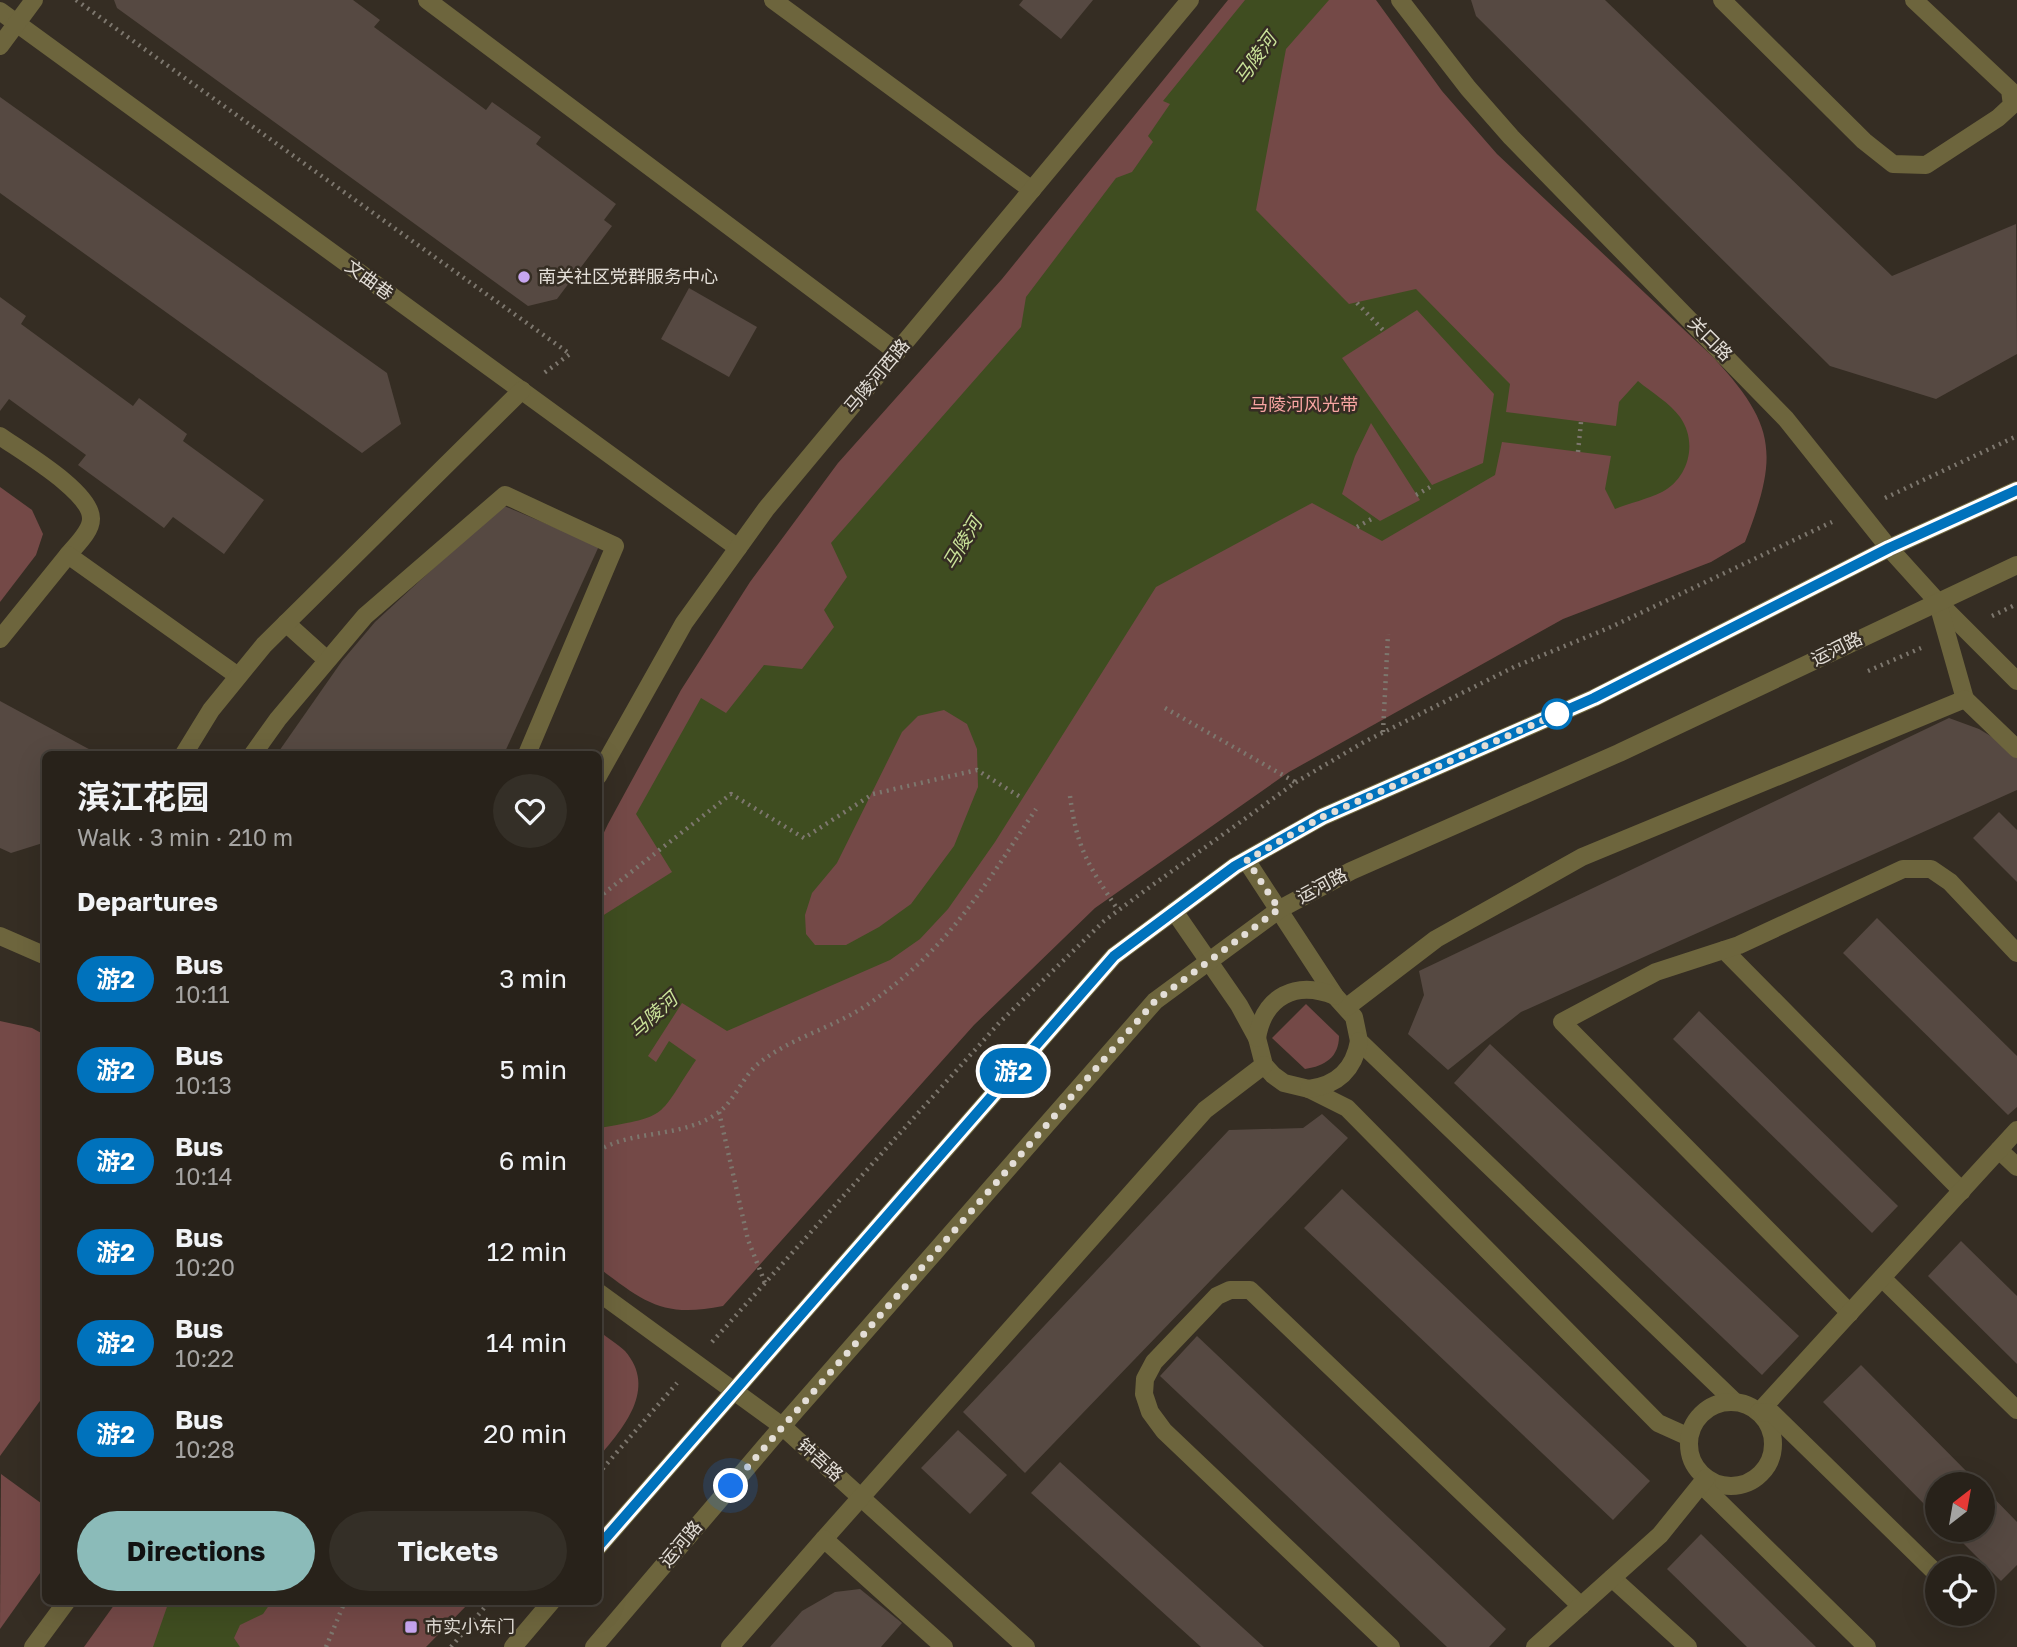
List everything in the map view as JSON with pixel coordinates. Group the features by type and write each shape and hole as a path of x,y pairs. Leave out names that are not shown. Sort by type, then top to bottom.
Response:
{"street":[{"path":"0,46 34,0"},
{"path":"427,0 897,352"},
{"path":"773,0 1032,190"},
{"name":"马陵河西路","path":"602,769 684,622 766,509 1190,0"},
{"name":"关口路","path":"1400,0 1511,137 1611,242 1717,344 1786,419 1889,548 1937,601 2017,681"},
{"path":"1722,0 1874,149 1893,164 1926,165 1998,118 2012,105 2010,90 1914,0"},
{"name":"文曲巷","path":"0,11 738,548"},
{"path":"186,751 211,710 286,623 522,390"},
{"path":"0,436 76,491 88,506 91,519 87,530 0,639"},
{"path":"602,1542 1114,956 1174,911 1247,860 1322,817 1594,698 1889,548 2017,490"},
{"path":"255,751 278,719 365,616 505,495 615,545 528,751"},
{"path":"68,555 238,676"},
{"name":"运河路","path":"594,1647 782,1426 1155,1001 1279,909 1351,871 1619,753 2017,565"},
{"path":"1937,601 1965,699 2017,749"},
{"path":"286,623 327,660"},
{"path":"1341,1001 1436,939 1582,857 1965,699"},
{"path":"1247,860 1354,1017 1359,1041 1356,1056 1338,1080 1324,1087 1309,1089"},
{"path":"1850,1313 1562,1022 1656,972 1724,950 1903,869 1931,869 1950,882 2017,953"},
{"path":"1174,911 1240,1005 1257,1038 1264,1065 1284,1083 1309,1089 1347,1108 1658,1423 1689,1437"},
{"path":"0,936 42,954"},
{"path":"1724,950 1962,1191"},
{"path":"1257,1038 1266,1010 1290,991 1319,989 1341,1001"},
{"path":"1359,1041 1735,1402 1759,1412 1772,1413 1925,1562"},
{"path":"730,1647 1205,1110 1264,1065"},
{"path":"1759,1412 2017,1130"},
{"path":"1999,1150 2017,1167"},
{"path":"1882,1278 2017,1410"},
{"path":"1391,1647 1164,1431 1150,1412 1144,1394 1145,1378 1154,1362 1217,1296 1230,1290 1250,1290 1581,1606"},
{"name":"钟吾路","path":"602,1295 782,1426 1026,1647"},
{"path":"1735,1402 1708,1408 1698,1417 1689,1437 1689,1455 1695,1467 1706,1478 1731,1486 1744,1484 1758,1477 1767,1466 1773,1438 1759,1412"},
{"path":"1535,1647 1660,1535 1706,1478"},
{"path":"1706,1478 1707,1490 1867,1647"},
{"path":"824,1539 944,1647"},
{"path":"1612,1578 1688,1647"},
{"path":"33,1647 64,1605"},
{"path":"513,1647 549,1605"}],"path":[{"path":"76,0 570,354 522,390"},
{"path":"1357,303 1384,331"},
{"path":"1578,452 1581,422"},
{"path":"1416,495 1432,486"},
{"path":"1356,527 1375,517"},
{"path":"1383,732 1388,634"},
{"path":"1165,708 1296,782"},
{"path":"602,895 731,794 804,838 873,794 977,769 1022,798"},
{"path":"1070,796 1076,837 1089,866 1118,910"},
{"path":"602,1149 610,1144 671,1133 719,1112 757,1064 798,1037 865,1006 923,962 960,922 1035,809"},
{"path":"719,1112 748,1240 765,1283"},
{"path":"326,1647 343,1605"},
{"path":"451,1647 487,1605"}],"green space":[{"name":"马陵河风光带","path":"1228,0 1376,0 1442,91 1497,154 1713,357 1734,381 1760,422 1765,442 1766,463 1756,512 1745,542 1711,562 1563,619 1289,772 1095,908 974,1025 723,1306 685,1310 656,1305 602,1270 602,837 681,690 750,582 838,463 1002,279"},
{"path":"0,487 32,510 43,534 36,555 0,602"},
{"path":"1306,1004 1339,1036 1336,1050 1330,1059 1319,1066 1305,1069 1272,1038"},
{"path":"0,1021 32,1028 42,1033 42,1398 0,1456"},
{"path":"602,1333 625,1351 634,1365 638,1380 638,1394 618,1434 602,1453"},
{"path":"1,1474 42,1504 42,1570 0,1629"},
{"path":"114,1605 467,1605 426,1647 84,1647"}],"water":[{"name":"马陵河","path":"1245,0 1329,0 1286,49 1256,210 1349,304 1416,289 1510,384 1506,412 1616,426 1619,402 1638,381 1671,407 1686,427 1689,448 1684,469 1679,478 1662,492 1615,509 1605,489 1611,456 1502,442 1495,475 1382,541 1312,503 1156,587 995,842 948,909 920,939 890,960 727,1031 682,1003 648,1056 656,1062 669,1041 696,1060 660,1111 651,1117 602,1127 602,916 672,872 636,814 701,698 726,713 764,665 802,669 834,627 824,610 847,577 831,543 1021,327 1026,297 1116,178 1132,172 1153,142 1148,136 1170,104 1163,101","holes":["1417,310 1494,394 1483,463 1432,485 1342,358","1371,423 1420,500 1380,521 1342,494 1355,456","944,710 967,724 977,749 978,787 954,846 911,904 879,927 846,945 815,945 806,934 805,915 812,893 837,863 902,732 918,716"]},
{"path":"168,1605 269,1605 263,1614 240,1625 234,1638 240,1647 153,1647"}],"building":[{"path":"114,0 353,0 380,20 374,27 486,110 492,102 541,137 536,144 616,204 604,220 612,226 557,299 528,306 117,8"},
{"path":"1023,0 1093,0 1061,39 1019,5"},
{"path":"1471,0 1605,0 1892,276 2016,224 2017,354 1936,399 1830,366 1476,16"},
{"path":"0,97 387,373 401,424 362,453 0,193"},
{"path":"689,288 757,327 729,377 661,339"},
{"path":"0,297 26,316 21,324 133,406 139,398 187,434 183,441 264,500 224,554 173,517 164,528 78,465 86,455 9,399 0,411"},
{"path":"502,505 599,546 505,751 279,751 342,661 375,622"},
{"path":"0,701 92,751 42,751 42,843 11,853 0,848"},
{"path":"1949,718 1979,729 2017,752 2017,790 1521,1012 1448,1070 1408,1034 1424,995 1419,971"},
{"path":"1999,812 2017,830 2017,882 1973,838"},
{"path":"1877,918 2017,1056 2017,1107 2008,1115 1843,953"},
{"path":"1699,1011 1898,1206 1872,1233 1673,1039"},
{"path":"1490,1044 1799,1336 1762,1375 1454,1083"},
{"path":"1322,1114 1348,1138 1025,1473 963,1412 1229,1130 1303,1128"},
{"path":"1342,1189 1650,1481 1613,1520 1304,1228"},
{"path":"1961,1241 2017,1296 2017,1364 1928,1276"},
{"path":"1197,1336 1506,1629 1489,1647 1447,1647 1160,1376"},
{"path":"1861,1365 1967,1472 1925,1472 1925,1505 1823,1402"},
{"path":"958,1430 1007,1475 970,1514 921,1468"},
{"path":"1060,1462 1264,1647 1201,1647 1031,1493"},
{"path":"1995,1499 2017,1522 2017,1565 2001,1581 1995,1575 1995,1556 1976,1556 1962,1542 1995,1542"},
{"path":"1701,1534 1816,1647 1747,1647 1667,1569"},
{"path":"860,1589 902,1623 881,1647 770,1647 802,1611 835,1592"}],"bus line":[{"name":"游2","path":"602,1542 1114,956 1235,866 1322,817 1594,698 1889,548 2017,490"}],"place":[{"name":"南关社区党群服务中心","path":"524,277"},
{"name":"市实小东门","path":"411,1627"}],"route":[{"path":"731,1486 1155,1001 1279,909 1247,860 1322,817 1569,709 1557,714"}]}
